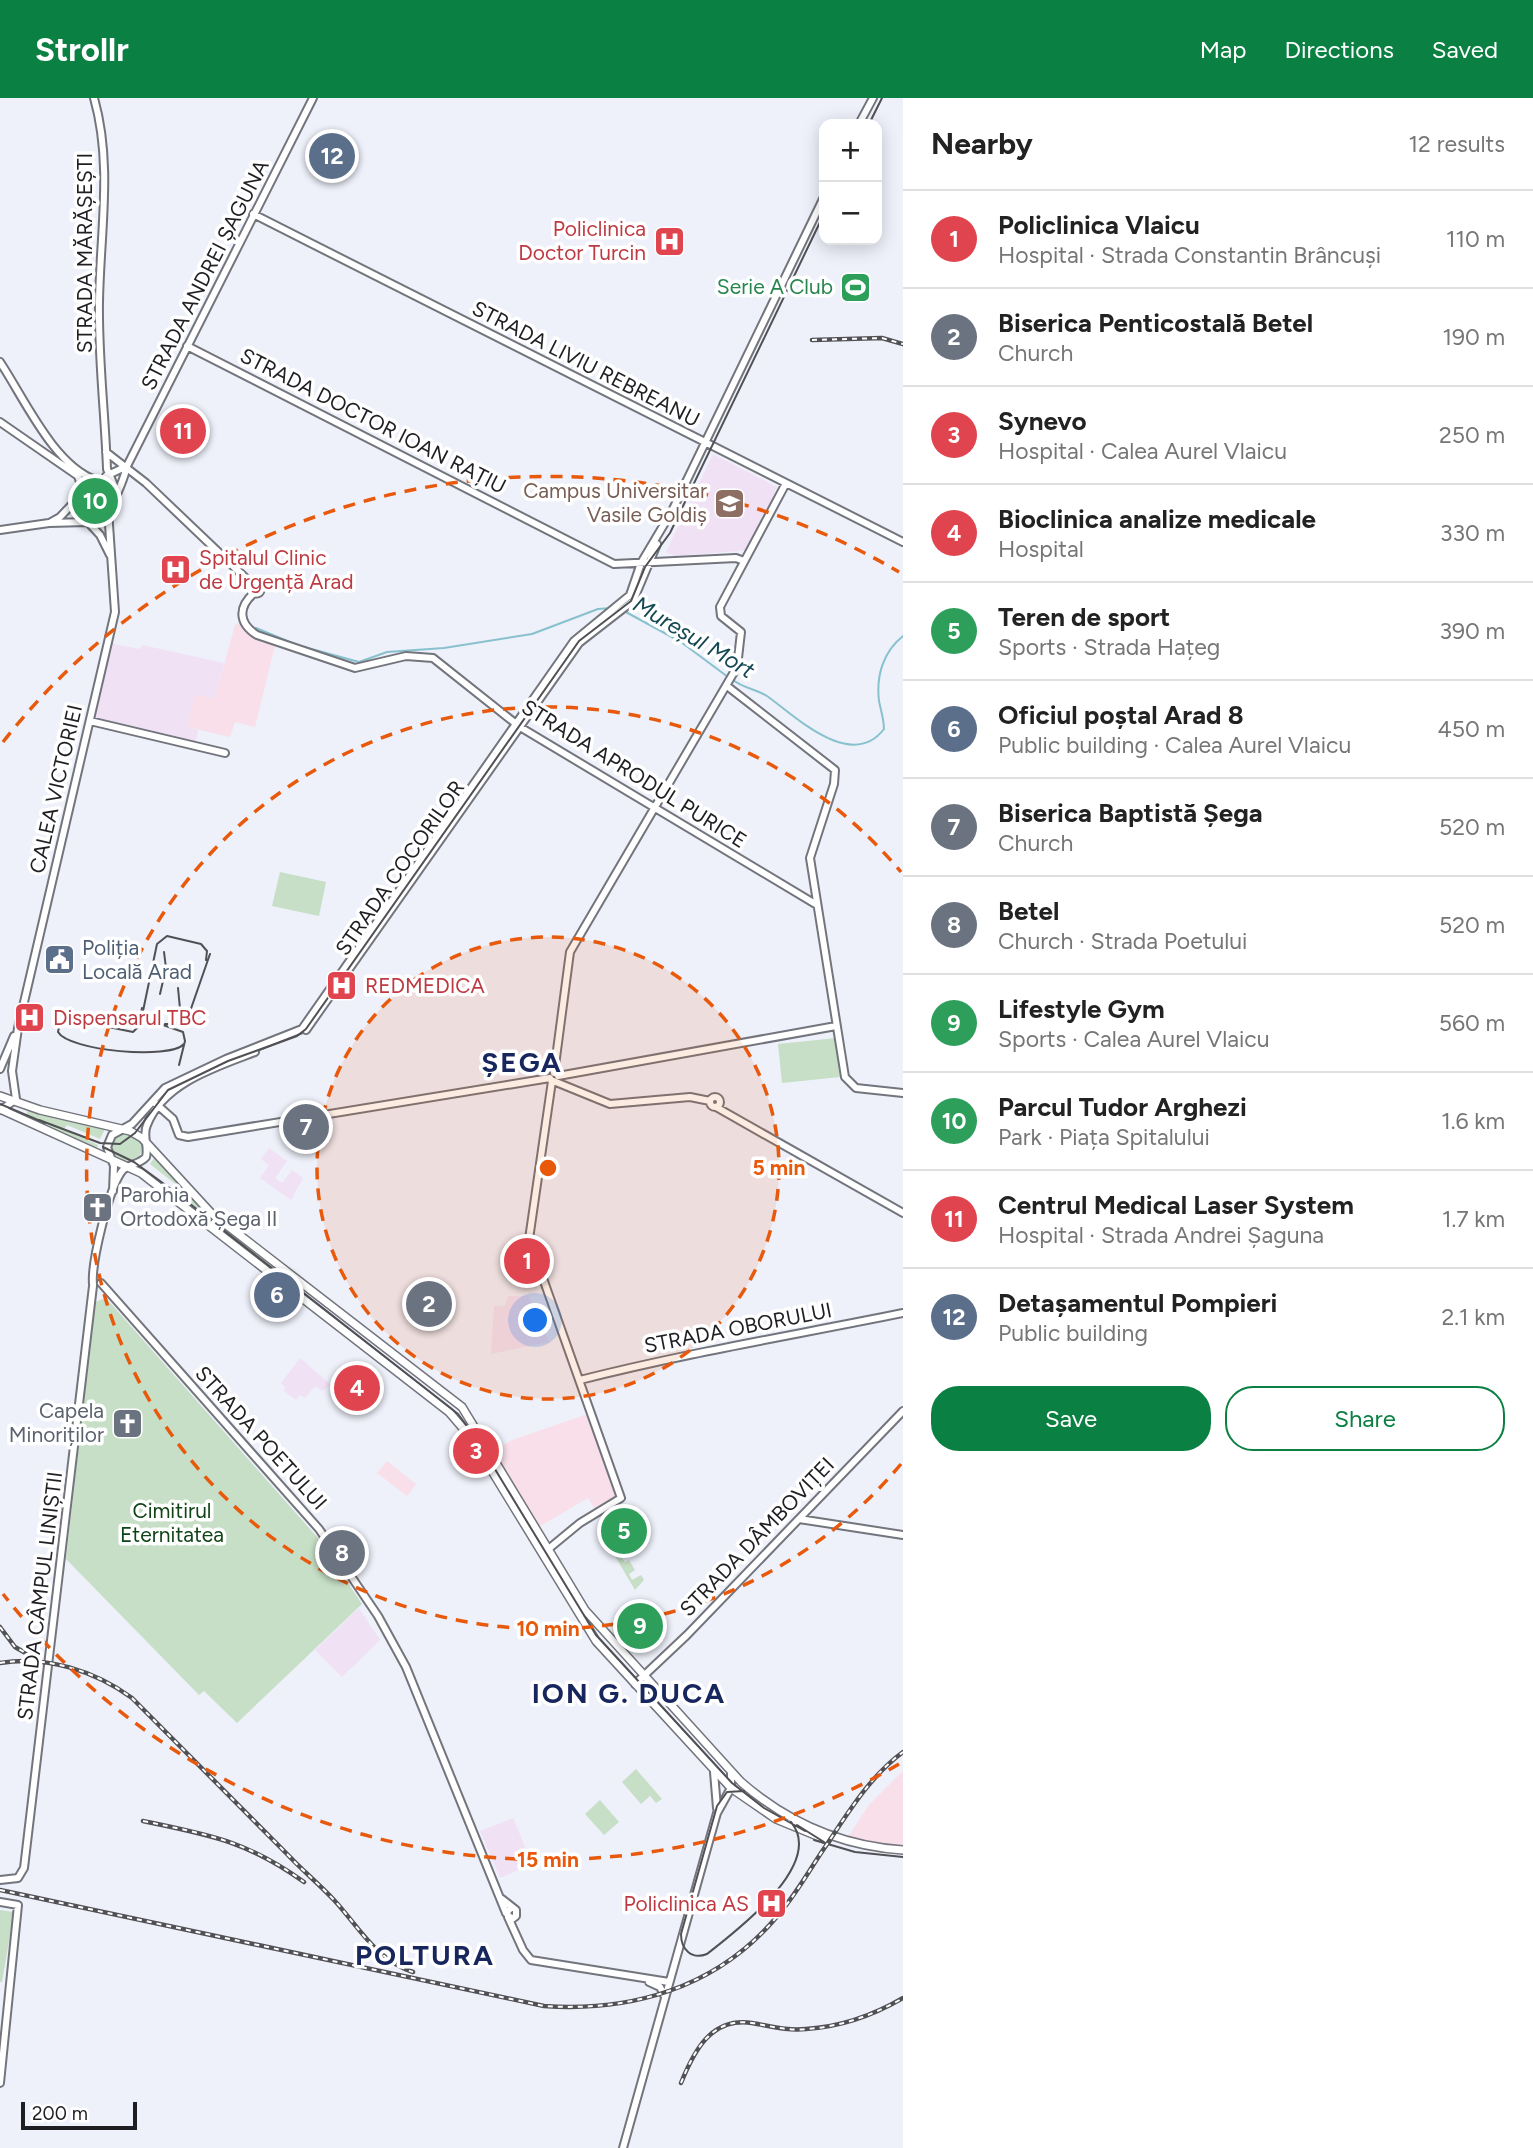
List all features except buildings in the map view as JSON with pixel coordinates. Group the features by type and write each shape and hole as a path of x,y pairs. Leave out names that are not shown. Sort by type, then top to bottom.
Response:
{"main road":[{"path":"0,1096 135,1133 147,1143 211,1213 462,1407 586,1610 731,1772 763,1800 823,1834 859,1845 903,1852"},
{"path":"1,1110 130,1166 201,1216 458,1419 587,1630 731,1788 762,1811 792,1827 844,1846 903,1852"}],"street":[{"name":"STRADA MĂRĂȘEȘTI","path":"94,98 104,137 105,208 99,303 106,452 108,475 115,495"},
{"name":"STRADA ANDREI ȘAGUNA","path":"115,495 127,466 313,98"},
{"path":"861,119 871,99"},
{"path":"645,563 819,207"},
{"name":"STRADA LIVIU REBREANU","path":"253,214 785,485 903,542"},
{"name":"STRADA DOCTOR IOAN RAȚIU","path":"187,346 618,564 645,563"},
{"path":"0,362 60,456 80,473 108,484 115,495 99,521 49,523 0,530"},
{"path":"0,422 78,476 83,493 78,509 87,522"},
{"path":"106,452 127,466"},
{"path":"49,523 60,517 97,480 127,466"},
{"name":"STRADA APRODUL PURICE","path":"127,466 254,590 244,606 242,620 253,632 355,667 406,656 427,656 439,662 518,726 817,905"},
{"path":"543,1556 548,1548 580,1523 621,1498 529,1238 570,952 732,678 739,661 741,634 723,618 720,609 785,485"},
{"name":"CALEA VICTORIEI","path":"15,1102 17,1093 12,1071 17,1031 115,612 108,510"},
{"name":"CALEA VICTORIEI","path":"87,522 100,535 111,556"},
{"path":"645,563 656,548 658,539"},
{"path":"656,548 660,558 673,562"},
{"path":"645,563 736,558 744,561"},
{"name":"STRADA COCORILOR","path":"121,1129 132,1124 155,1102 175,1089 232,1061 297,1037 307,1029 580,641 627,603 645,563"},
{"path":"727,686 831,764 836,776 810,852 845,1077 850,1085 903,1093"},
{"path":"90,721 225,753"},
{"path":"113,1191 123,1170 145,1159 146,1126 155,1102 173,1119 179,1135 188,1137 554,1078 836,1026"},
{"name":"CALEA VICTORIEI","path":"0,1069 17,1031"},
{"path":"554,1078 600,1102 619,1104 690,1097 710,1101 713,1097 719,1098 720,1102 716,1107 903,1213"},
{"path":"1,1110 15,1102"},
{"path":"113,1191 114,1169 108,1143 121,1129"},
{"name":"STRADA POETULUI","path":"113,1191 92,1271 97,1286 110,1294 314,1523 346,1566 398,1650 499,1895 527,1956 535,1961 669,1982"},
{"name":"STRADA CÂMPUL LINIȘTII","path":"0,1880 18,1878 24,1868 91,1297 97,1286"},
{"name":"STRADA OBORULUI","path":"580,1380 666,1359 701,1355 903,1313"},
{"name":"STRADA DÂMBOVIȚEI","path":"635,1684 800,1519 903,1411"},
{"path":"800,1519 903,1535"},
{"path":"714,1772 717,1813"},
{"path":"623,2148 717,1813 731,1788 731,1772"},
{"path":"0,1902 18,1905 0,2083"},
{"name":"STRADA POETULUI","path":"508,1913 516,1910 516,1934"},
{"name":"STRADA POETULUI","path":"641,1979 657,1985 665,1997"},
{"path":"0,2057 5,2033"}],"shaded area":[{"name":"Campus Universitar Vasile Goldiș","path":"713,454 777,487 749,550 675,556 666,552"},
{"path":"239,623 253,635 275,645 255,727 235,722 230,737 187,727 195,694 215,698 235,625"},
{"path":"108,643 140,649 142,645 224,663 215,698 195,695 187,727 198,730 195,746 90,721"},
{"path":"269,1148 287,1161 275,1178 282,1183 292,1170 303,1178 291,1200 260,1178 269,1165 261,1159"},
{"path":"508,1296 529,1296 549,1342 491,1354 494,1306 505,1306"},
{"path":"300,1358 331,1385 322,1391 315,1386 305,1398 300,1395 296,1400 284,1391 285,1387 281,1383"},
{"path":"588,1414 617,1498 596,1511 588,1498 537,1528 491,1452 512,1440"},
{"path":"387,1461 416,1484 407,1496 377,1473"},
{"path":"359,1608 380,1640 342,1677 315,1650"},
{"path":"903,1771 903,1846 847,1839 868,1806"},
{"path":"513,1818 532,1864 500,1878 480,1831"}],"green space":[{"path":"98,482 107,487 110,494 100,515 92,519 85,517 80,511 88,489"},
{"path":"280,872 326,882 319,916 272,906"},
{"path":"836,1038 840,1077 782,1083 778,1044"},
{"path":"28,1110 105,1129 100,1139 67,1125 64,1129 98,1145 97,1148 25,1118"},
{"path":"127,1132 133,1133 141,1141 141,1153 133,1161 127,1162 121,1161 113,1153 112,1147 113,1141 121,1133"},
{"path":"154,1158 201,1208 289,1276 286,1280 173,1195 179,1187 150,1164"},
{"name":"Cimitirul Eternitatea","path":"106,1298 317,1537 362,1604 237,1723 204,1691 199,1695 66,1559 95,1302"},
{"path":"632,1517 642,1530 613,1548 605,1533"},
{"path":"643,1532 649,1539 620,1556 625,1562 629,1560 635,1570 629,1574 632,1580 641,1575 644,1580 635,1590 612,1551"},
{"path":"636,1769 662,1799 656,1803 650,1796 641,1804 622,1782"},
{"path":"600,1800 619,1822 604,1835 585,1814"},
{"path":"0,1910 14,1912 2,1982 0,1982"}],"waterway":[{"name":"Mureșul Mort","path":"256,628 297,645 359,662 387,652 444,648 532,634 598,609 612,608"},
{"name":"Mureșul Mort","path":"624,611 681,642 728,677"},
{"name":"Mureșul Mort","path":"733,680 767,696 823,736 856,745 871,741 884,729 879,701 880,674 890,649 903,636"}],"tram line":[{"path":"872,119 882,98"},
{"path":"39,1120 100,1143 120,1144 135,1133 168,1090 228,1061 297,1036 306,1029 579,641 631,601 645,567 670,533 819,224"},
{"path":"179,1065 185,1041 183,1032 149,1020 143,1011 157,944 167,936 201,944 207,951 206,960"},
{"path":"160,994 166,968 164,952"},
{"path":"186,1023 210,954"},
{"path":"165,1024 175,1024 181,1019 178,988"},
{"path":"142,1008 138,1027 133,1032 69,1019 60,1023 58,1032 66,1039 80,1044 120,1051 160,1052 184,1044"},
{"path":"0,1104 45,1123"},
{"path":"103,1147 134,1162 171,1189 458,1414 476,1438 596,1635 732,1783 764,1808 805,1831"},
{"path":"744,1791 727,1792 717,1806 681,1934 685,1949 692,1955 707,1954 737,1930 773,1895 797,1857 799,1839 791,1822"},
{"path":"797,1825 824,1842"},
{"path":"814,1840 855,1852 903,1857"}],"railway":[{"path":"812,340 882,338 903,344"},
{"path":"0,1627 15,1647 36,1659"},
{"path":"0,1663 52,1663 86,1673 118,1688 132,1698 293,1860"},
{"path":"0,1890 544,2006 608,2005 670,1991 698,1979 751,1943 787,1904 869,1785 903,1752"},
{"path":"143,1821 246,1848 304,1882"},
{"path":"287,1854 334,1900 378,1951 400,1967 413,1972"},
{"path":"681,2083 698,2048 725,2025 752,2023 792,2029 819,2028 856,2019 903,1998"}],"place":[{"name":"Detașamentul Pompieri","path":"332,156"},
{"name":"Policlinica Doctor Turcin","path":"669,241"},
{"name":"Serie A Club","path":"856,287"},
{"name":"Centrul Medical Laser System","path":"183,431"},
{"name":"Parcul Tudor Arghezi","path":"95,501"},
{"name":"Campus Universitar Vasile Goldiș","path":"730,503"},
{"name":"Spitalul Clinic de Urgență Arad","path":"176,570"},
{"name":"Poliția Locală Arad","path":"59,960"},
{"name":"REDMEDICA","path":"342,986"},
{"name":"Dispensarul TBC","path":"30,1018"},
{"name":"Biserica Baptistă Șega","path":"306,1127"},
{"name":"Parohia Ortodoxă Șega II","path":"97,1207"},
{"name":"Policlinica Vlaicu","path":"527,1261"},
{"name":"Oficiul poștal Arad 8","path":"277,1295"},
{"name":"Biserica Penticostală Betel","path":"429,1304"},
{"name":"Bioclinica analize medicale","path":"357,1388"},
{"name":"Capela Minoriților","path":"127,1423"},
{"name":"Synevo","path":"476,1451"},
{"name":"Teren de sport","path":"624,1531"},
{"name":"Betel","path":"342,1553"},
{"name":"Lifestyle Gym","path":"640,1626"},
{"name":"Policlinica AS","path":"772,1904"}],"district":[{"name":"ȘEGA","path":"522,1062"},
{"name":"ION G. DUCA","path":"629,1693"},
{"name":"POLTURA","path":"425,1955"}]}
